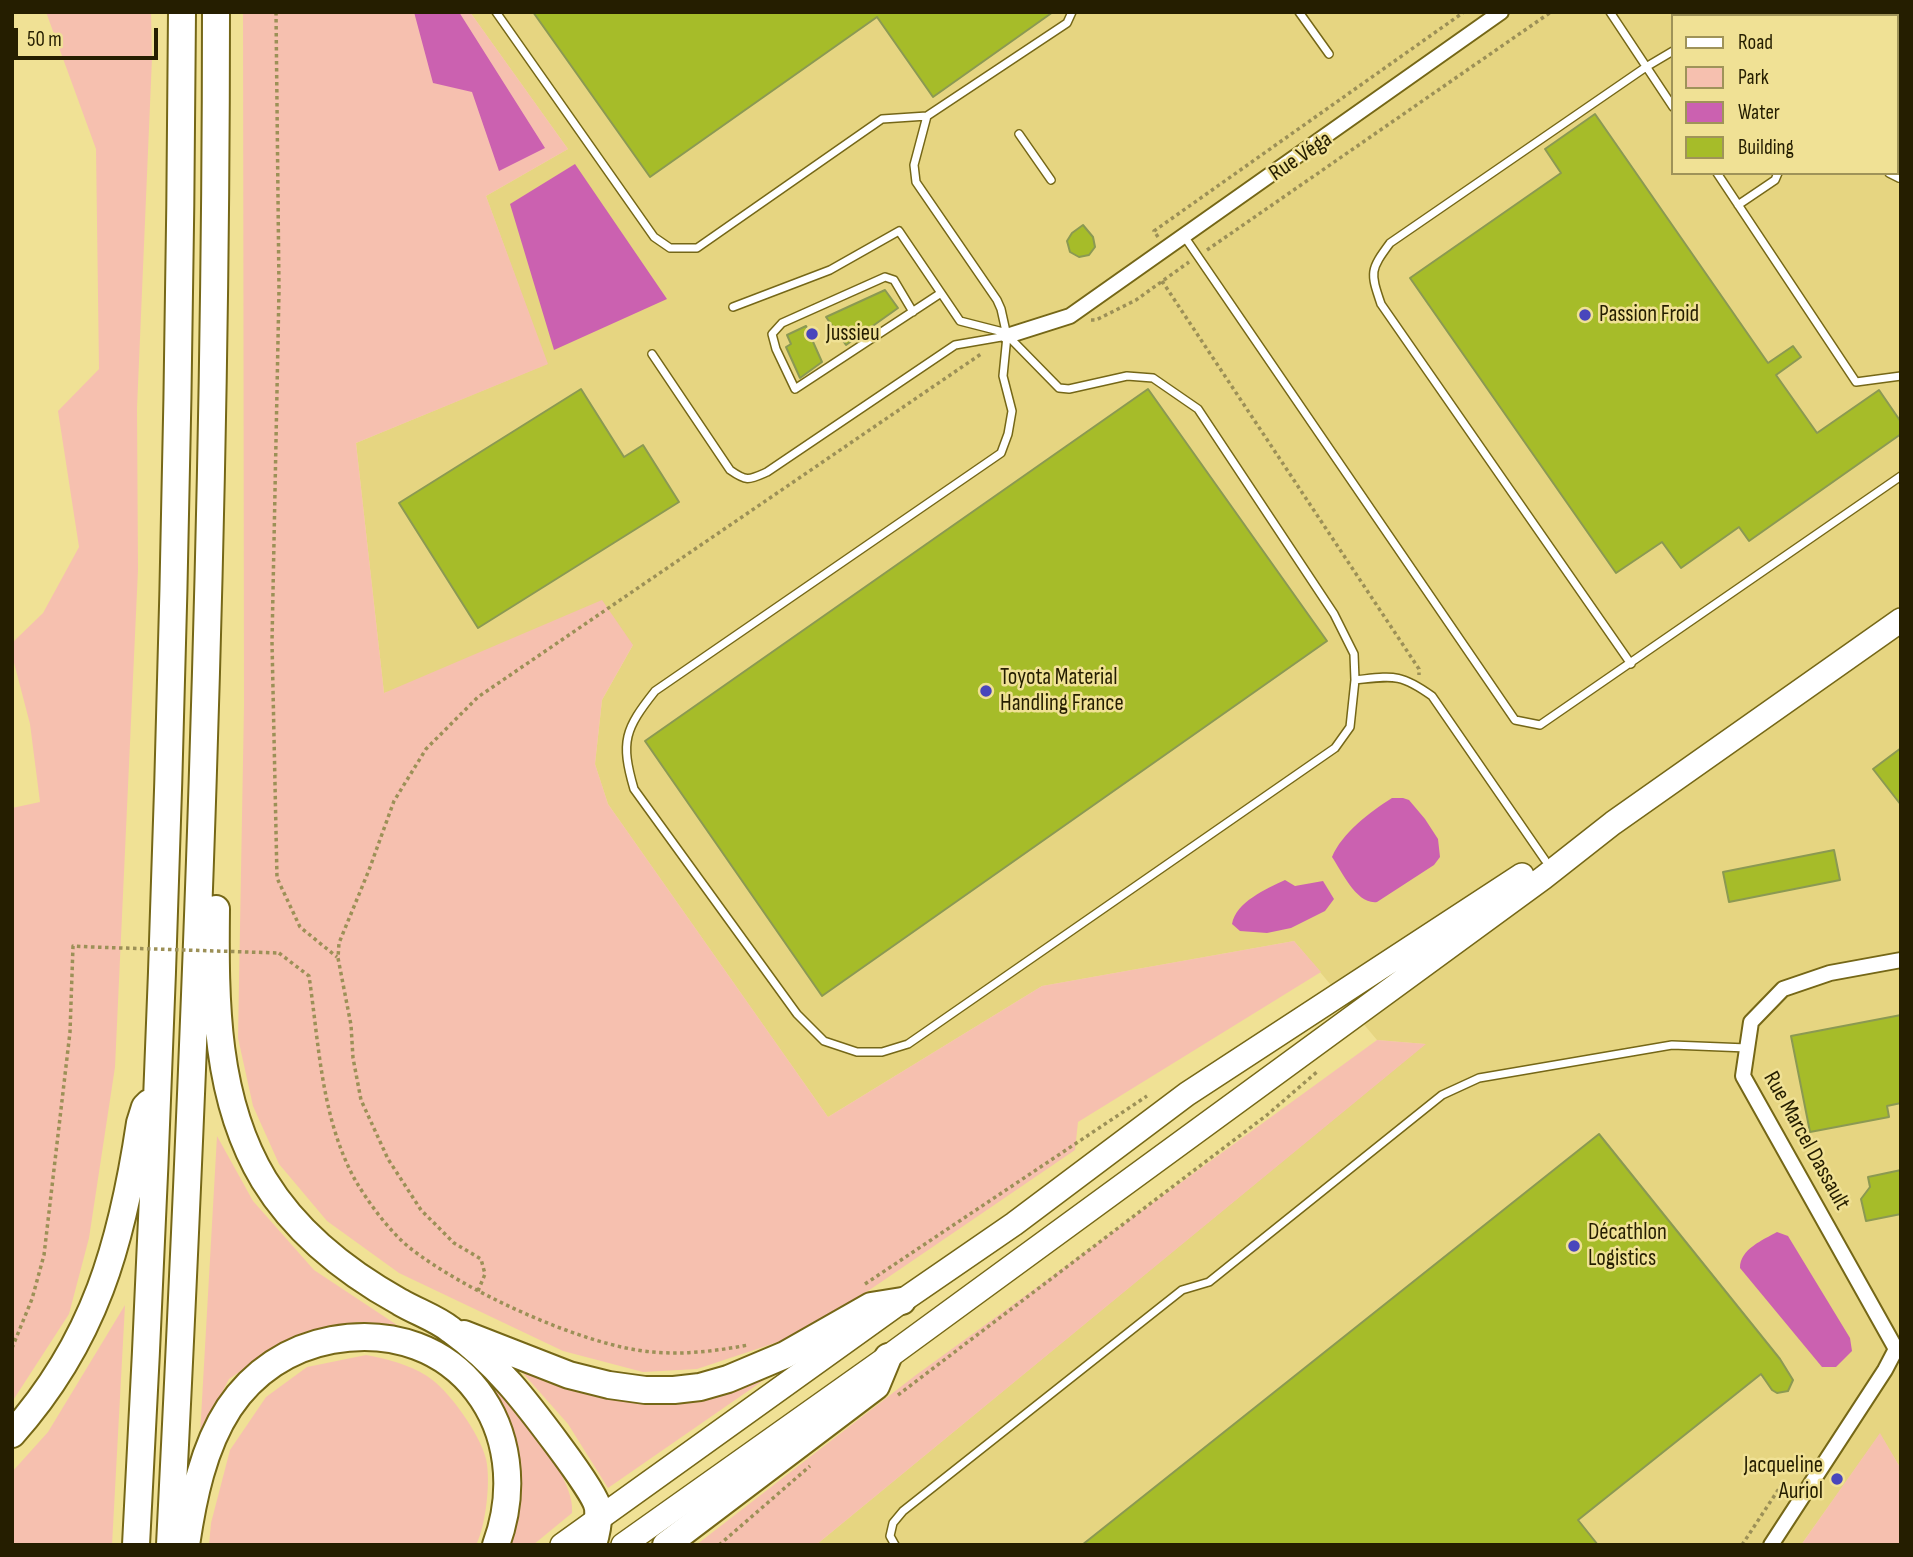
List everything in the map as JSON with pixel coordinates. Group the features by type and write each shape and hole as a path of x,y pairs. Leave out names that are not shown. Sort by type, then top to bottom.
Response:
{"highway":[{"path":"136,1545 167,845 178,411 182,12"},
{"path":"170,1545 189,1172 202,811 212,425 216,12"},
{"path":"202,811 215,827 216,942 223,1063 235,1120 248,1151 285,1210 329,1255 380,1290 451,1330 569,1375 645,1390 700,1387 729,1379 785,1355 871,1306 902,1301"},
{"path":"12,1434 81,1335 96,1302 119,1235 140,1123 145,1107 158,1094"},
{"path":"451,1330 510,1383 584,1482 598,1507 595,1532"},
{"path":"186,1545 192,1507 210,1446 237,1397 261,1371 295,1351 322,1342 357,1336 402,1341 421,1347 454,1367 481,1394 494,1416 508,1464 506,1512 496,1545"},
{"path":"666,1545 876,1386 888,1357"}],"main road":[{"path":"623,1545 888,1357 1543,878 1613,822 1901,620"},
{"path":"562,1545 595,1532 902,1301 1039,1206 1187,1094 1545,860 1613,822"}],"street":[{"name":"Rue Véga","path":"1007,335 1070,316 1498,13"},
{"name":"Rue Marcel Dassault","path":"1898,1349 1743,1076 1751,1022 1783,989 1830,973 1901,960"},
{"path":"1772,1545 1898,1349"}],"lane":[{"path":"496,12 654,237 670,248 697,248 883,119 927,116 1067,23 1072,12"},
{"path":"1299,12 1329,54"},
{"path":"1611,12 1672,106"},
{"path":"1631,664 1381,304 1373,279 1375,264 1390,243 1672,52"},
{"path":"733,307 830,271 899,231 960,321 1007,335 1059,388 1126,376 1153,378 1198,409 1334,614 1354,654 1355,680 1350,727 1335,748 908,1044 872,1053 857,1052 824,1041 797,1014 634,789 626,763 626,745 633,719 655,691 1001,453 1012,411 1003,376 1007,335 997,300 916,182 914,165 927,116"},
{"path":"1019,134 1051,180"},
{"path":"1718,175 1856,383 1901,376"},
{"path":"1738,205 1775,180 1777,175"},
{"path":"1184,236 1515,720 1540,724 1901,476"},
{"path":"913,312 894,280 885,277 782,323 772,334 795,389 913,312 941,293"},
{"path":"652,354 730,470 743,479 749,479 767,472 955,345 1007,335"},
{"path":"1355,680 1395,676 1432,696 1545,860"},
{"path":"895,1545 890,1536 893,1523 903,1511 1182,1290 1209,1282 1443,1095 1479,1078 1672,1045 1747,1048"}],"path":[{"path":"276,12 279,290 272,642 277,878 300,927 338,958"},
{"name":"Rue Véga","path":"1166,248 1154,231 1464,12"},
{"name":"Rue Véga","path":"1070,316 1097,320 1136,300 1551,12"},
{"path":"1162,281 1419,669 1419,687"},
{"path":"478,1291 485,1274 481,1259 454,1243 421,1210 388,1159 361,1100 353,1058 351,1025 338,958 339,943 394,801 426,749 478,697 1007,335"},
{"path":"12,1348 32,1298 44,1255 70,1032 73,946 279,953 309,976 328,1113 354,1177 378,1213 408,1247 478,1291 552,1325 601,1341 650,1352 706,1353 751,1344"},
{"path":"891,1401 1267,1115 1327,1063"},
{"path":"856,1290 1155,1091"},
{"path":"719,1545 818,1460"},
{"path":"1742,1545 1782,1485 1807,1491"}],"shaded area":[{"path":"470,12 1901,12 1901,1469 1880,1434 1801,1545 816,1545 1425,1044 1377,1040 1294,941 1042,986 828,1117 608,804 595,764 602,700 633,645 384,693 356,443 547,364 486,196 568,149"}],"green space":[{"path":"46,12 151,12 152,58 137,408 138,570 115,1067 89,1238 69,1314 12,1402 12,808 40,802 30,724 12,655 12,643 43,613 79,547 58,411 99,369 96,149"},
{"path":"243,12 470,12 568,149 486,196 548,364 356,443 384,693 602,600 633,645 602,700 595,764 608,804 828,1117 1042,986 1294,941 1321,972 1078,1122 1075,1150 868,1291 790,1338 697,1369 643,1372 563,1351 399,1273 327,1221 279,1164 253,1106 238,1038 244,705"},
{"path":"1377,1040 1426,1044 816,1545 696,1545 916,1375"},
{"path":"217,1136 253,1201 314,1270 397,1325 357,1322 280,1344 229,1379 200,1435"},
{"path":"125,1305 112,1545 12,1545 12,1472 48,1432"},
{"path":"366,1355 397,1362 427,1376 445,1391 477,1437 486,1459 488,1490 485,1515 476,1545 209,1545 211,1523 230,1450 266,1397 307,1367"},
{"path":"513,1362 700,1398 764,1380 608,1488 568,1424"},
{"path":"469,1363 499,1389 534,1431 563,1477 571,1497 572,1513 533,1545 510,1545 522,1486 518,1447 505,1409"},
{"path":"1880,1433 1901,1469 1901,1545 1801,1545"}],"water":[{"path":"414,12 459,12 545,148 499,171 472,92 433,83"},
{"path":"575,164 667,299 554,350 510,204"},
{"path":"1392,798 1409,800 1425,819 1438,839 1440,857 1434,865 1377,902 1370,902 1351,886 1332,857 1350,831"},
{"path":"1285,880 1295,886 1323,881 1334,899 1325,911 1291,928 1267,933 1240,931 1232,924 1239,909 1246,903"},
{"path":"1777,1232 1788,1236 1850,1338 1852,1351 1836,1367 1822,1367 1740,1268 1748,1250"}],"building":[{"path":"533,12 1053,12 933,97 877,17 650,177"},
{"name":"Passion Froid","path":"1595,114 1768,363 1793,346 1801,357 1776,375 1817,433 1879,390 1901,422 1901,434 1749,541 1739,527 1681,568 1662,542 1616,573 1410,278 1561,173 1545,149"},
{"path":"1083,225 1093,237 1095,247 1089,255 1079,257 1070,252 1067,241 1072,233"},
{"path":"885,290 898,308 846,345 826,317"},
{"path":"806,326 822,362 800,378 786,347 791,344 787,335"},
{"path":"581,389 624,457 643,445 679,502 478,628 399,503"},
{"name":"Toyota Material Handling France","path":"1148,389 1327,641 822,996 645,741"},
{"path":"1901,748 1901,805 1873,769"},
{"path":"1834,850 1840,880 1729,902 1723,872"},
{"path":"1901,1015 1901,1103 1887,1106 1889,1117 1810,1132 1791,1036"},
{"name":"Décathlon Logistics","path":"1599,1134 1780,1359 1793,1380 1788,1391 1777,1393 1761,1374 1578,1520 1598,1545 1082,1545"},
{"path":"1901,1170 1901,1214 1866,1221 1861,1199 1870,1187 1868,1177"}],"place":[{"name":"Passion Froid","path":"1585,315"},
{"name":"Jussieu","path":"812,334"},
{"name":"Toyota Material Handling France","path":"986,691"},
{"name":"Décathlon Logistics","path":"1574,1246"},
{"name":"Jacqueline Auriol","path":"1837,1479"}]}
